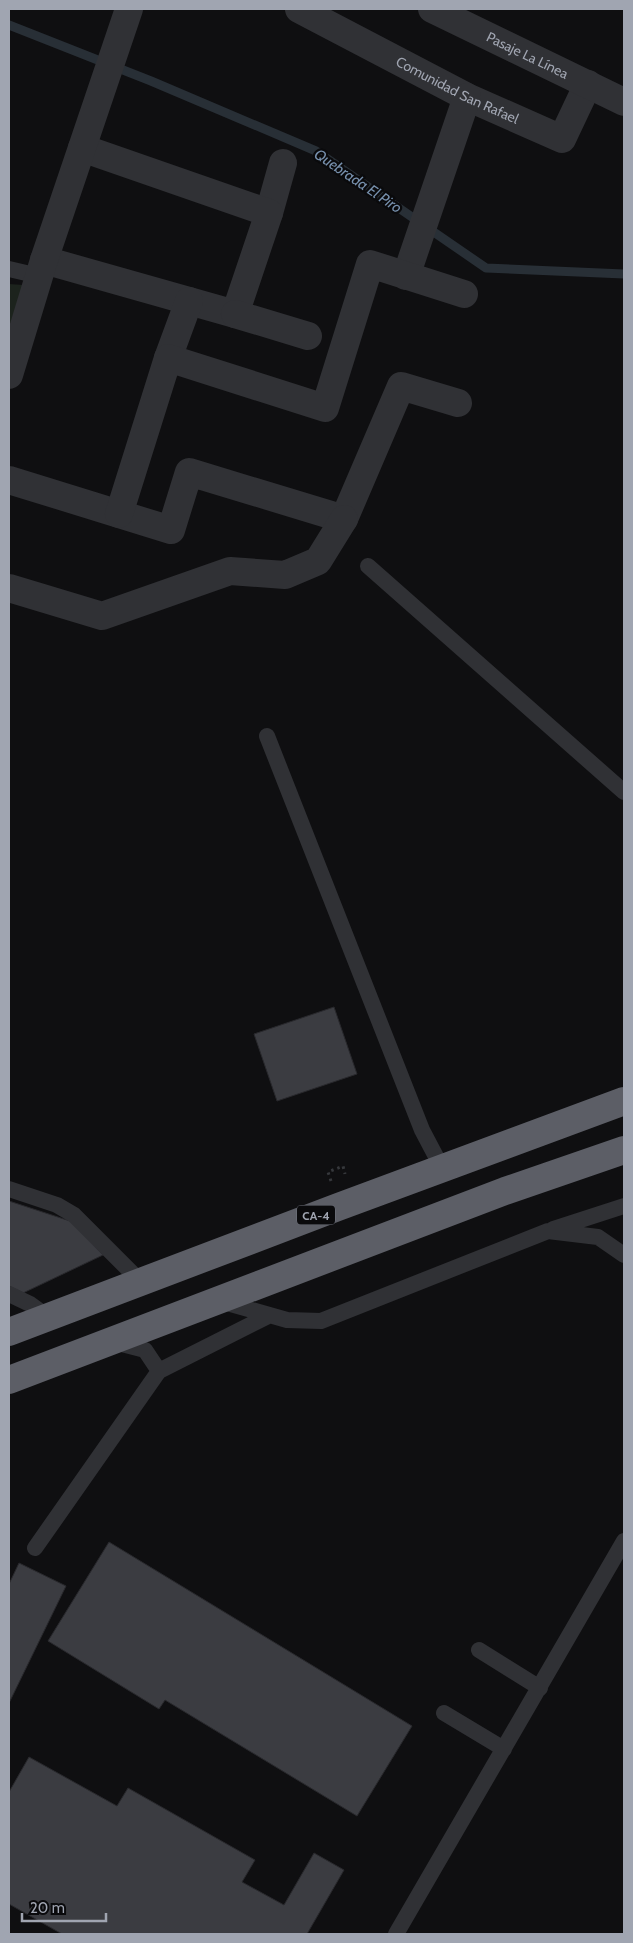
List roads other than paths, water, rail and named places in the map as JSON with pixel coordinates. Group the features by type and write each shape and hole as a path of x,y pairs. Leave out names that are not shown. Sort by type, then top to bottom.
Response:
{"highway":[{"name":"CA-4","path":"9,1332 624,1101"},
{"path":"9,1380 505,1191 624,1150"}],"street":[{"path":"11,362 129,9"},
{"name":"Comunidad San Rafael","path":"299,9 467,97 562,139 588,84"},
{"name":"Pasaje La Línea","path":"432,9 624,102"},
{"path":"406,276 467,97"},
{"path":"82,148 269,213"},
{"path":"234,314 269,213 283,164"},
{"path":"168,358 325,408 370,264 464,294"},
{"path":"42,268 189,301 308,336"},
{"path":"119,514 168,358 189,301"},
{"path":"9,588 102,616 230,571 285,576 318,562 344,519 401,386 458,403"},
{"path":"9,480 171,530 189,472 344,519"}],"lane":[{"path":"9,269 42,268"},
{"path":"368,566 624,792"},
{"path":"266,736 422,1130 442,1168"},
{"path":"9,1189 57,1205 74,1215 141,1282"},
{"path":"218,1300 286,1320 320,1320 548,1230 624,1206"},
{"path":"548,1230 598,1237 624,1255"},
{"path":"9,1294 30,1304 48,1317"},
{"path":"36,1548 159,1371 270,1315"},
{"path":"112,1342 145,1350 159,1371"},
{"path":"396,1934 624,1542"},
{"path":"479,1650 540,1688"},
{"path":"444,1713 504,1749"}],"waterway":[{"name":"Quebrada El Piro","path":"9,25 151,81 316,151 486,268 624,274"}]}
